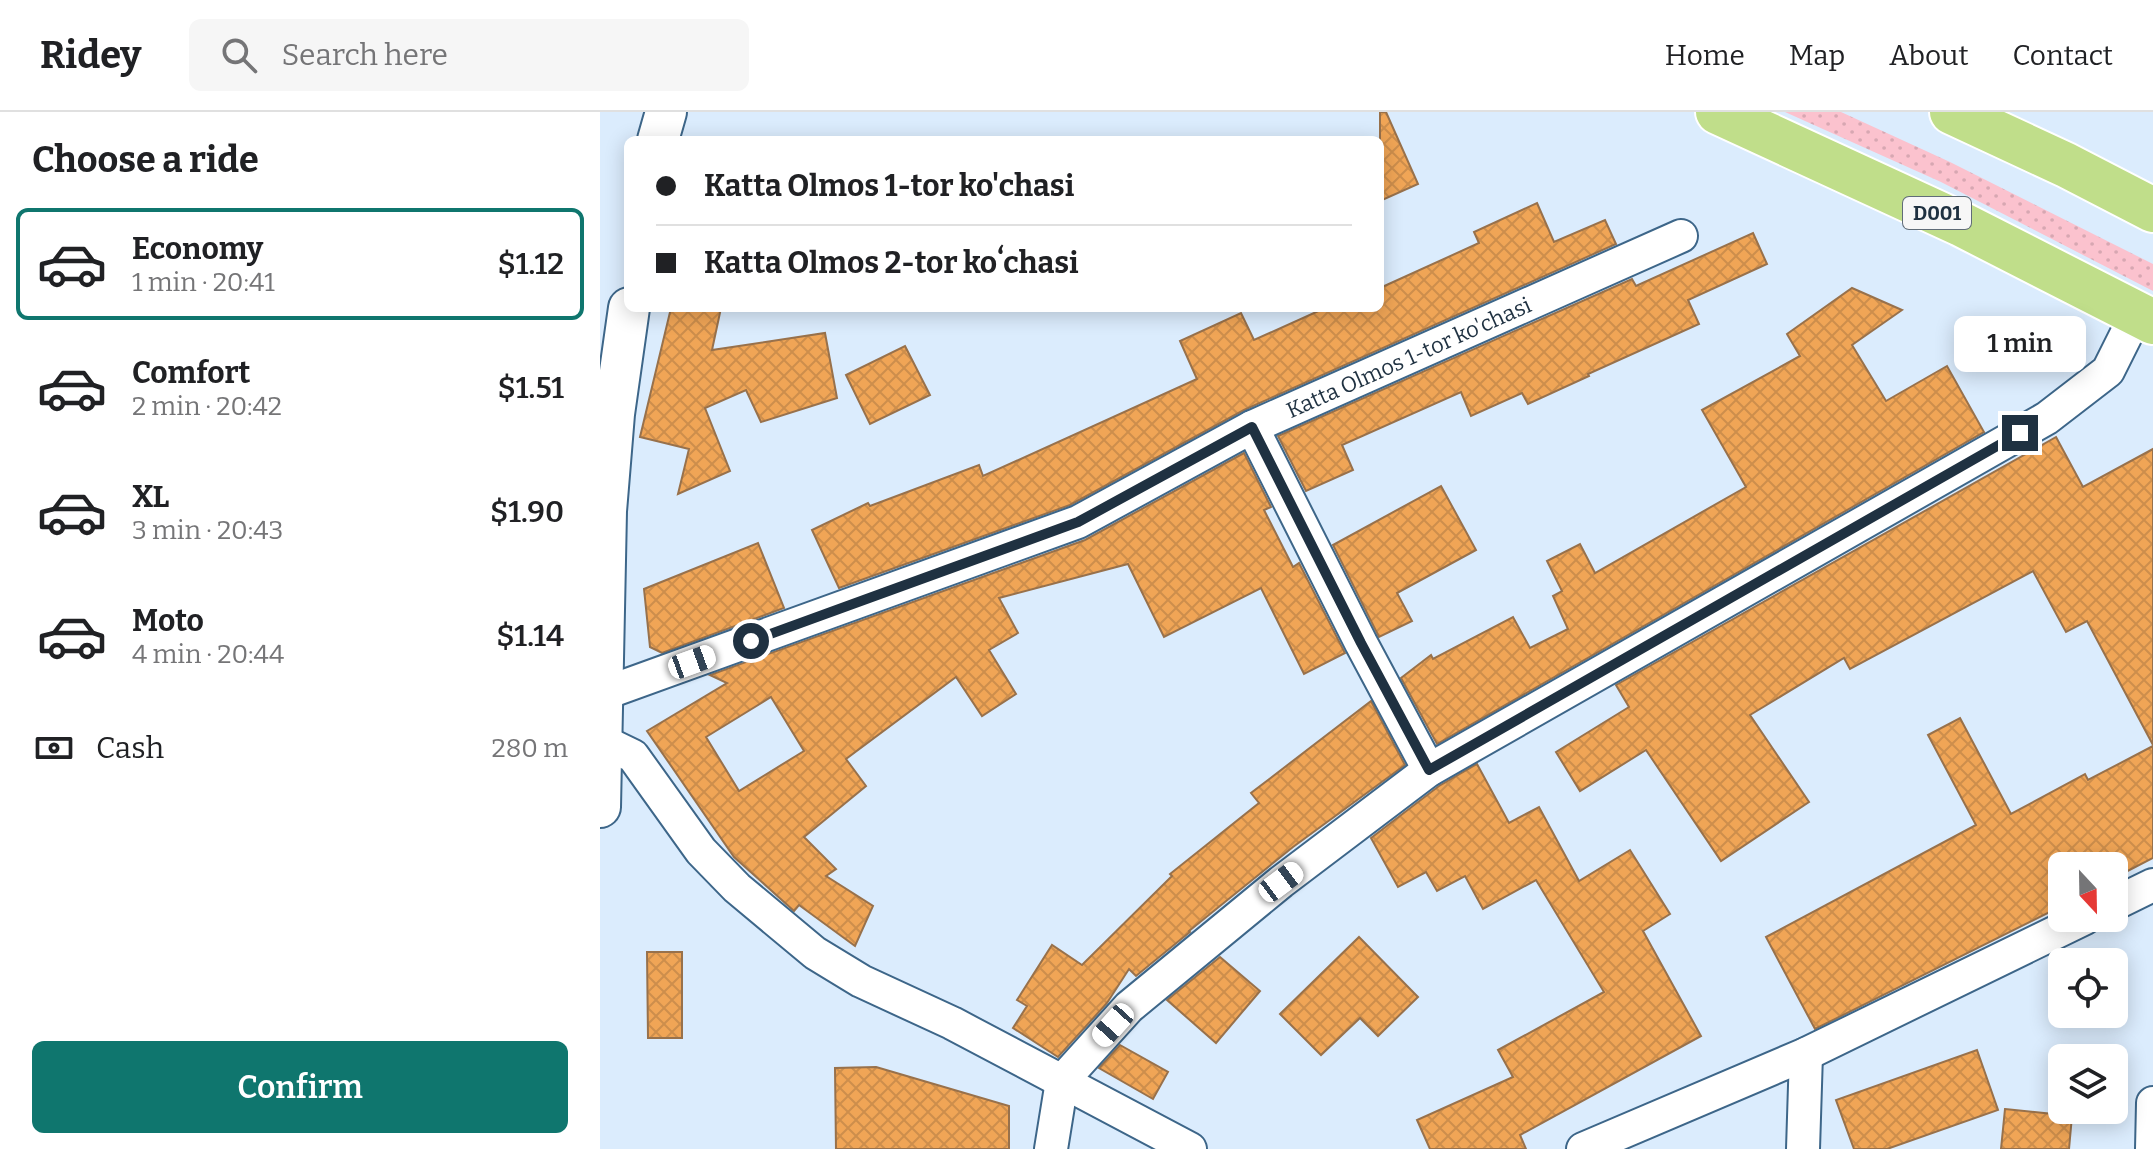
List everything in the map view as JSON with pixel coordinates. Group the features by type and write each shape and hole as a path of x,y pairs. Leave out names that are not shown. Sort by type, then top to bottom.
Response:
{"highway":[{"name":"D001","path":"1718,112 1961,224 2145,318"},
{"path":"1952,112 2153,210"}],"street":[{"path":"659,136 666,112"},
{"name":"Katta Olmos 1-tor ko'chasi","path":"601,695 1078,522 1252,427 1681,236"},
{"path":"600,807 606,511 614,414 628,312"},
{"path":"1051,1149 1062,1081 1129,1007 1281,882 1429,770 2047,418 2108,371 2145,318"},
{"path":"1252,427 1429,770"},
{"path":"602,741 633,756 701,851 737,888 815,953 861,981 952,1023 1190,1149"},
{"path":"2128,897 2153,885"},
{"path":"1583,1149 1806,1054 2056,932"},
{"path":"1803,1149 1806,1054"},
{"path":"2152,1149 2153,1103"}],"shaded area":[{"path":"1785,112 1841,112 1950,162 2153,264 2153,291 1941,182"}],"building":[{"path":"1380,112 1386,112 1418,184 1384,199 1384,136 1380,136"},
{"path":"1537,203 1554,242 1605,220 1616,244 1244,410 1070,505 839,588 812,530 868,503 870,506 979,465 983,476 1197,379 1180,341 1241,313 1254,340 1316,312 1384,312 1384,286 1479,243 1474,232"},
{"path":"1753,233 1767,264 1688,300 1699,324 1528,404 1522,393 1471,416 1461,392 1342,445 1353,470 1306,491 1278,436 1632,279 1636,286"},
{"path":"1852,288 1902,310 1852,345 1886,401 1947,366 1984,432 1437,744 1401,678 1431,655 1433,659 1513,617 1530,648 1568,629 1553,596 1562,591 1547,561 1580,544 1595,573 1746,487 1702,410 1800,356 1787,334"},
{"path":"670,312 720,312 712,350 825,333 837,398 761,422 746,390 705,408 730,471 678,494 689,449 640,437"},
{"path":"905,346 930,395 870,424 846,375"},
{"path":"2056,437 2083,487 2153,449 2153,745 2087,621 2066,632 2033,571 1850,669 1844,658 1750,715 1809,802 1721,861 1646,750 1580,791 1556,752 1629,707 1616,685"},
{"path":"1244,453 1271,507 1264,510 1293,567 1299,563 1345,653 1304,674 1261,588 1164,637 1128,564 999,598 1018,633 989,650 1016,694 982,716 956,677 846,759 866,786 804,837 836,869 826,876 873,906 855,946 799,905 794,911 734,857 647,731 727,683 710,675 1085,540","holes":["771,697 804,751 739,791 706,737"]},
{"path":"1441,486 1476,550 1397,593 1412,621 1379,637 1333,545"},
{"path":"758,543 784,608 662,653 650,647 644,589"},
{"path":"1371,701 1405,765 1293,847 1136,976 1129,969 1107,1003 1058,1057 1013,1028 1027,1006 1017,1000 1052,945 1082,965 1172,876 1170,874 1259,803 1251,793"},
{"path":"1960,718 2011,814 2085,774 2088,780 2153,746 2153,858 2128,871 2128,852 2048,852 2048,913 1815,1029 1766,937 1976,825 1928,735"},
{"path":"1477,764 1509,823 1539,807 1579,881 1630,850 1670,914 1643,931 1701,1036 1520,1135 1526,1149 1430,1149 1417,1120 1513,1077 1498,1050 1604,992 1536,880 1483,909 1465,876 1437,891 1426,872 1398,887 1371,838 1439,786"},
{"path":"1359,937 1418,997 1378,1036 1360,1018 1321,1055 1280,1014"},
{"path":"647,952 682,952 682,1038 648,1038"},
{"path":"1220,957 1260,991 1216,1043 1167,1000"},
{"path":"1120,1045 1168,1072 1153,1099 1099,1068"},
{"path":"1977,1050 1998,1110 1887,1149 1854,1149 1836,1100"},
{"path":"876,1067 1009,1106 1009,1149 836,1149 835,1068"},
{"path":"2005,1109 2048,1113 2048,1124 2071,1124 2069,1149 2001,1149"}],"route":[{"path":"751,641 1078,522 1252,427 1429,770 2020,433"}]}
